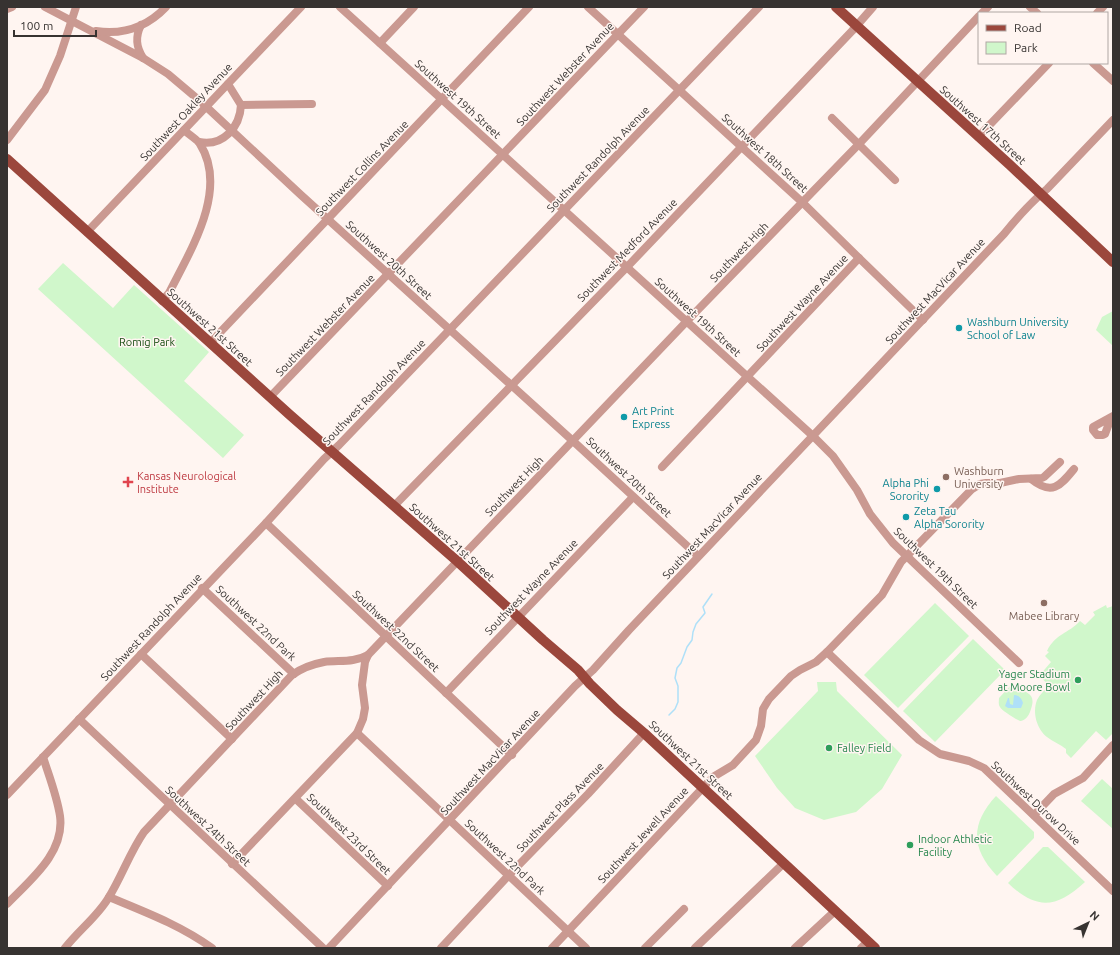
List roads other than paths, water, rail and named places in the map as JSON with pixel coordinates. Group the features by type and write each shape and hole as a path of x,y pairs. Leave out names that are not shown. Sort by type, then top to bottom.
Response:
{"main road":[{"name":"Southwest 17th Street","path":"836,7 978,136 1113,262"},
{"name":"Southwest 21st Street","path":"7,159 270,398 557,650 617,710 644,733 835,911 868,946"}],"street":[{"path":"7,9 12,7"},
{"name":"Southwest 20th Street","path":"45,7 143,58 168,74 207,107 328,219 573,440 698,556"},
{"path":"7,140 45,90 60,56 76,7"},
{"path":"89,29 112,32 122,31 141,25 152,19 166,7"},
{"name":"Southwest Oakley Avenue","path":"87,232 302,7"},
{"name":"Southwest 19th Street","path":"340,7 813,436 833,456 882,530 907,556 1019,663"},
{"path":"380,43 414,7"},
{"name":"Southwest Collins Avenue","path":"210,343 529,7"},
{"name":"Southwest 18th Street","path":"588,7 802,202 923,320"},
{"name":"Southwest Webster Avenue","path":"270,398 644,7"},
{"name":"Southwest Randolph Avenue","path":"7,795 202,588 266,523 332,451 759,7"},
{"name":"Southwest Medford Avenue","path":"394,506 626,267 873,7"},
{"name":"Southwest High","path":"65,948 96,914 109,897 136,843 144,832 294,674 318,663 351,661 361,659 368,655 687,321 859,144 978,17"},
{"path":"141,25 138,31 137,44 138,50 143,58"},
{"path":"978,136 1048,64"},
{"path":"1094,64 1113,81"},
{"path":"199,142 207,143 219,140 232,130 239,118 240,105 228,84"},
{"path":"240,105 312,104"},
{"path":"832,118 895,180"},
{"name":"Southwest MacVicar Avenue","path":"329,948 1015,221 1041,194 1047,190 1113,120"},
{"path":"162,300 169,293 194,245 206,210 210,186 211,171 206,154 199,142 184,130"},
{"name":"Southwest Wayne Avenue","path":"662,467 859,258"},
{"name":"Southwest Jewell Avenue","path":"552,948 713,777 733,766 756,740 761,726 762,714 769,700 795,672 816,662 827,652 882,595 895,571 907,556 976,486 986,483 1000,483 1019,479 1044,477 1060,462"},
{"path":"1031,479 1044,488 1054,488 1062,483 1074,468"},
{"name":"Southwest Wayne Avenue","path":"446,693 633,497"},
{"name":"Southwest 22nd Street","path":"266,523 512,755"},
{"name":"Southwest 22nd Park","path":"202,588 294,674"},
{"name":"Southwest Durow Drive","path":"827,652 919,740 940,754 969,761 984,768 1113,891"},
{"path":"141,654 232,740"},
{"path":"232,864 357,733 363,719 365,708 362,685 365,662 368,655"},
{"name":"Southwest 24th Street","path":"79,719 323,948"},
{"name":"Southwest 22nd Park","path":"357,733 586,948"},
{"name":"Southwest Plass Avenue","path":"441,948 644,733"},
{"path":"1034,815 1054,794 1083,778 1113,745"},
{"path":"7,904 47,861 53,852 59,834 60,817 58,804 43,756"},
{"name":"Southwest 23rd Street","path":"296,798 388,886"},
{"path":"696,948 784,863"},
{"path":"109,897 161,918 184,930 212,948"},
{"path":"645,948 684,909"},
{"path":"795,948 835,911"}],"water":[{"path":"1014,695 1019,696 1022,700 1023,703 1021,708 1008,708 1005,706 1008,698 1010,704 1013,705"}],"waterway":[{"path":"669,715 675,709 678,702 678,686 675,678 677,668 692,640 696,624 705,613 703,607 712,594"}],"place":[{"name":"Washburn University School of Law","path":"959,328"},
{"name":"Art Print Express","path":"624,417"},
{"name":"Washburn University","path":"946,477"},
{"name":"Kansas Neurological Institute","path":"128,482"},
{"name":"Alpha Phi Sorority","path":"937,489"},
{"name":"Zeta Tau Alpha Sorority","path":"906,517"},
{"name":"Mabee Library","path":"1044,603"},
{"name":"Yager Stadium at Moore Bowl","path":"1078,680"},
{"name":"Falley Field","path":"829,748"},
{"name":"Indoor Athletic Facility","path":"910,845"}],"park label":[{"name":"Romig Park","path":"147,342"}]}
